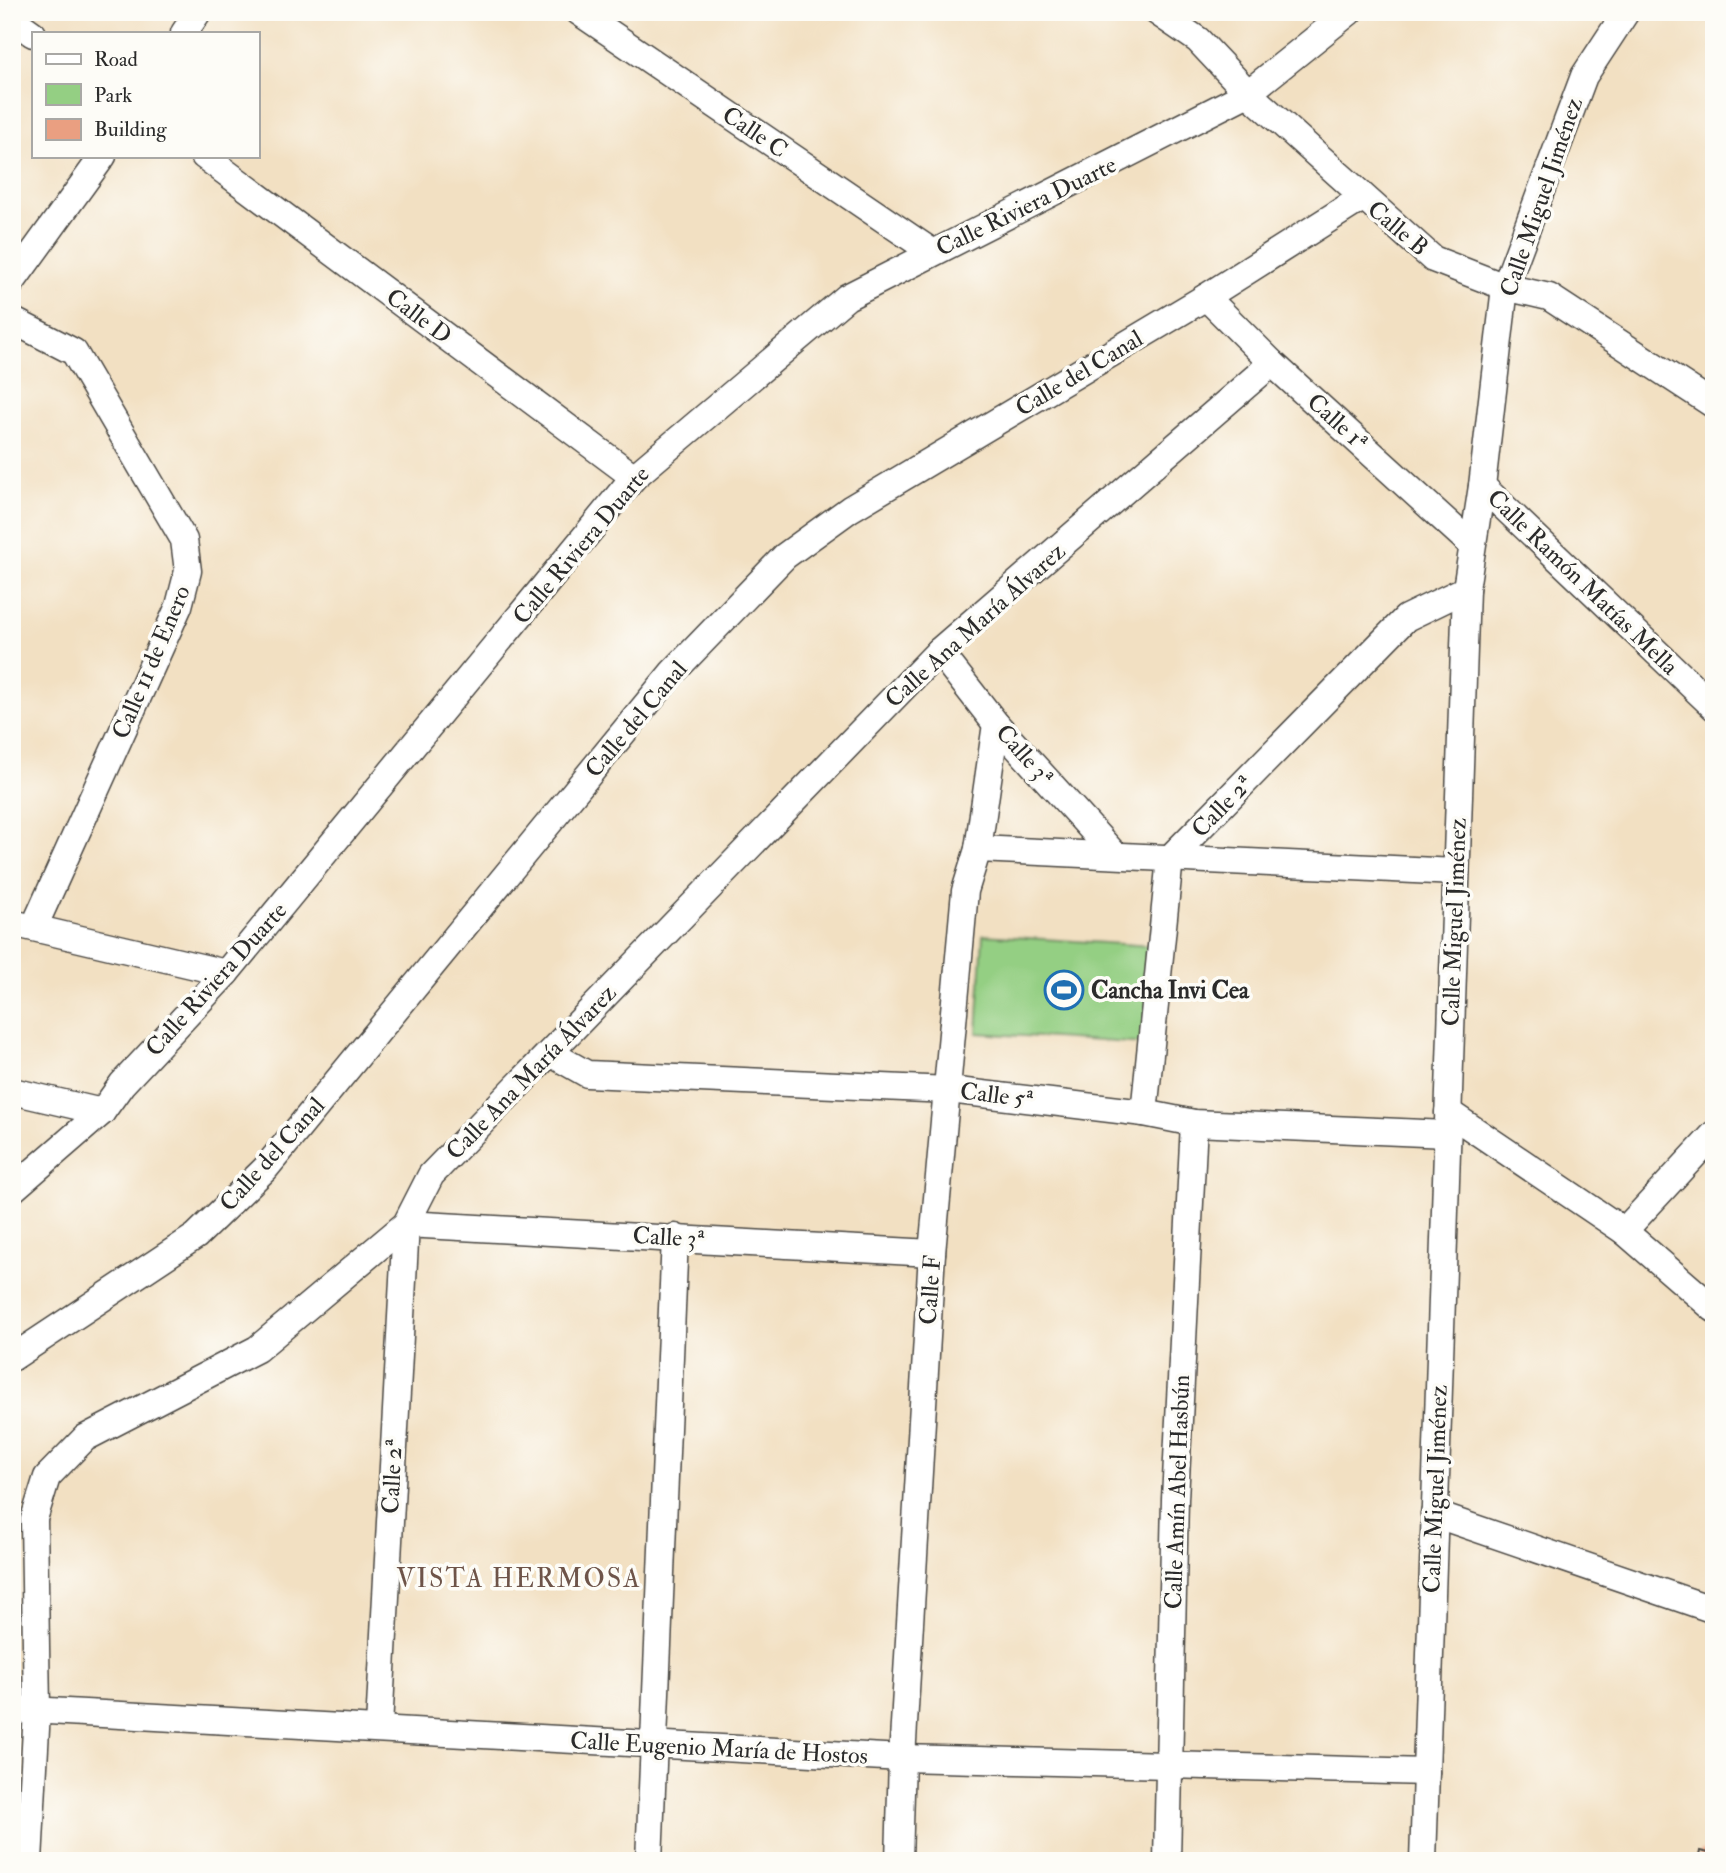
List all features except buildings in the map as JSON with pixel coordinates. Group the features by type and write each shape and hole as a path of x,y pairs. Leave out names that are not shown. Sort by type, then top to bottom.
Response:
{"street":[{"path":"185,32 198,12"},
{"name":"Calle C","path":"579,12 932,252"},
{"name":"Calle B","path":"1157,12 1198,40 1248,93 1433,259 1505,287 1549,297 1714,405"},
{"name":"Calle Riviera Duarte","path":"12,1190 102,1112 122,1084 226,973 634,477 847,297 932,252 960,242 1248,93 1349,12"},
{"name":"Calle Miguel Jiménez","path":"1423,1861 1466,589 1482,486 1505,287 1584,76 1626,12"},
{"path":"12,19 32,33"},
{"path":"12,282 102,158"},
{"name":"Calle D","path":"207,158 634,477"},
{"name":"Calle del Canal","path":"12,1358 196,1236 265,1169 673,672 785,556 850,509 1206,297 1362,198"},
{"name":"Calle 1ª","path":"1206,297 1272,363 1472,545"},
{"name":"Calle 11 de Enero","path":"12,320 74,352 184,540 188,572 178,606 23,925"},
{"name":"Calle Ana María Álvarez","path":"29,1861 25,1710 34,1519 47,1477 85,1438 257,1349 406,1224 431,1175 745,848 939,651 1272,363"},
{"name":"Calle Ramón Matías Mella","path":"1482,486 1714,707"},
{"name":"Calle 2ª","path":"1144,1113 1170,858 1406,618 1466,589"},
{"name":"Calle 3ª","path":"939,651 996,724 1115,855"},
{"name":"Calle F","path":"900,1861 902,1758 932,1253 949,1090 965,891 978,849 996,724"},
{"path":"978,849 1456,872"},
{"path":"23,925 226,973"},
{"name":"Calle 5ª","path":"550,1053 587,1074 949,1090 1144,1113 1194,1123 1448,1123"},
{"path":"12,1091 102,1112"},
{"name":"Calle Amín Abel Hasbún","path":"1167,1861 1175,1499 1194,1123"},
{"path":"1448,1123 1624,1231 1714,1308"},
{"path":"1624,1231 1714,1134"},
{"name":"Calle 3ª","path":"406,1224 932,1253"},
{"name":"Calle 2ª","path":"379,1727 406,1224"},
{"path":"649,1861 676,1237"},
{"path":"1434,1514 1714,1610"},
{"name":"Calle Eugenio María de Hostos","path":"25,1710 379,1727 653,1746 902,1758 1426,1772"}],"green space":[{"name":"Cancha Invi Cea","path":"983,935 1151,946 1145,1044 977,1033"}],"place":[{"name":"Cancha Invi Cea","path":"1064,990"}],"district":[{"name":"VISTA HERMOSA","path":"519,1578"}]}
